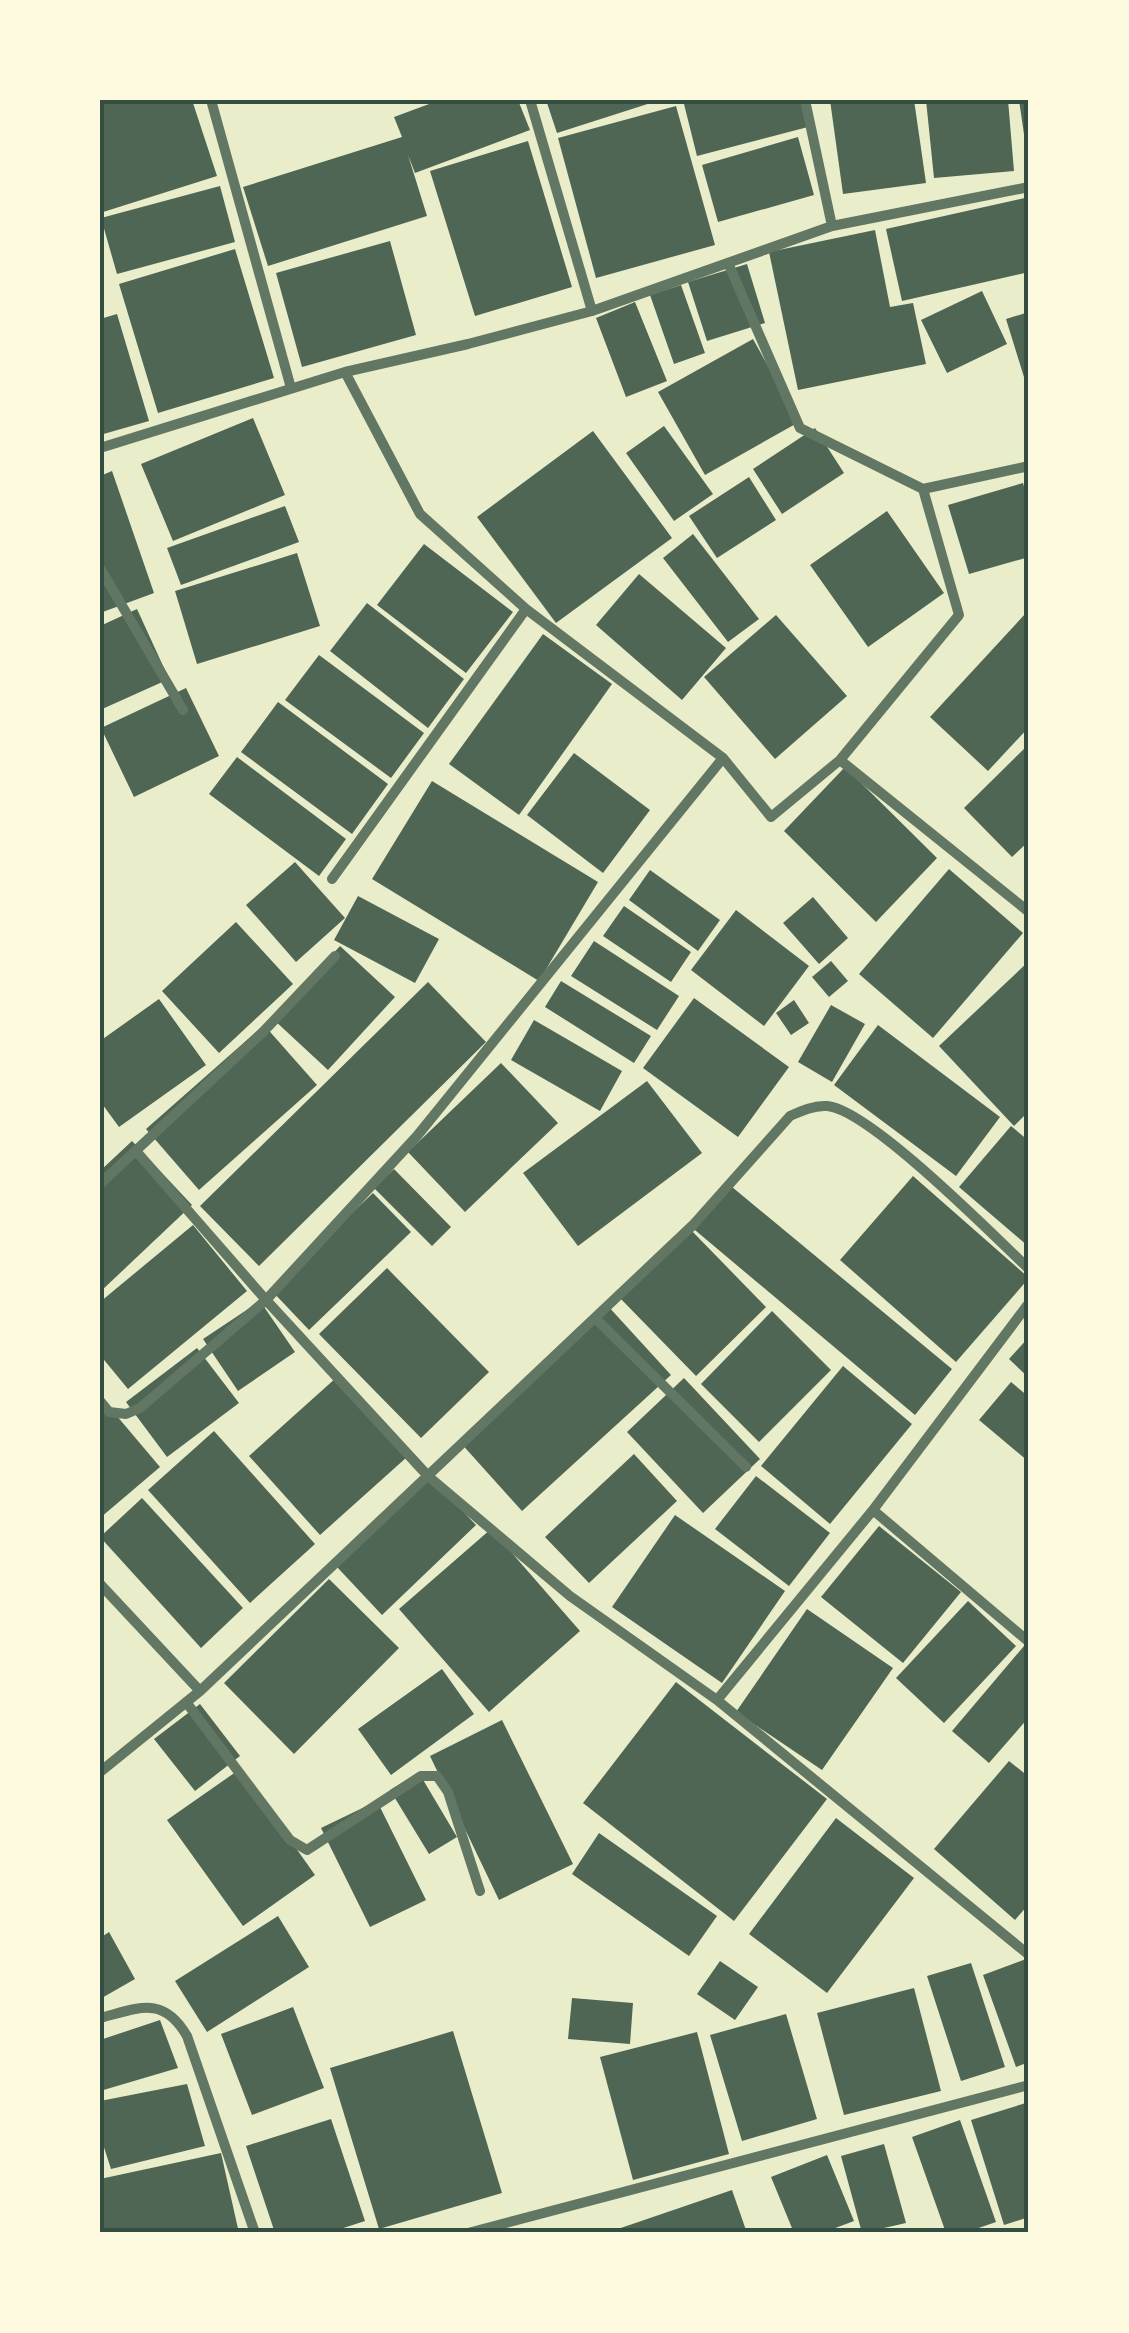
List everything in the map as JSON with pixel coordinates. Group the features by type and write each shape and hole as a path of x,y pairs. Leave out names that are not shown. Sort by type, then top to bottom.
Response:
{"street":[{"path":"210,100 291,388"},
{"path":"530,100 592,311"},
{"path":"804,100 832,226"},
{"path":"100,448 344,372 592,311 832,226 1029,187"},
{"path":"728,263 800,428 924,489 1029,466"},
{"path":"344,372 420,514 526,609 722,758 771,817 840,760 959,615 924,489"},
{"path":"100,568 183,710"},
{"path":"332,878 526,609"},
{"path":"100,1400 109,1412 126,1414 140,1408 266,1300 417,1136 722,758"},
{"path":"840,760 1029,912"},
{"path":"100,1184 263,1032 335,956"},
{"path":"100,1772 200,1692 693,1225 790,1116 808,1108 827,1106 846,1111 922,1168 1029,1269"},
{"path":"136,1151 428,1476 570,1596 717,1700 1029,1955"},
{"path":"717,1700 874,1510 1029,1303"},
{"path":"595,1318 746,1467"},
{"path":"874,1510 1029,1642"},
{"path":"100,1584 200,1692"},
{"path":"186,1702 290,1840 306,1850 421,1776 437,1776 448,1792 480,1891"},
{"path":"100,2018 142,2007 162,2009 176,2018 187,2036 255,2233"},
{"path":"468,2233 1029,2085"}],"building":[{"path":"100,100 192,100 217,176 100,213"},
{"path":"440,100 518,100 530,130 415,173 408,155 427,216 268,266 243,187 402,137 394,117"},
{"path":"546,100 657,100 657,101 557,133"},
{"path":"683,100 801,100 808,127 697,156"},
{"path":"830,100 914,100 926,183 843,194"},
{"path":"926,100 1008,100 1014,171 934,178"},
{"path":"1019,100 1029,100 1029,155 1027,155"},
{"path":"676,106 715,245 596,278 558,138"},
{"path":"798,137 814,195 718,222 702,165"},
{"path":"528,141 572,287 475,316 430,171"},
{"path":"220,186 235,242 117,274 101,218"},
{"path":"1029,197 1029,272 902,301 886,229"},
{"path":"875,230 890,307 913,303 926,364 798,390 769,252"},
{"path":"390,241 416,335 302,367 276,273"},
{"path":"235,249 274,378 158,413 119,284"},
{"path":"747,264 765,323 707,341 688,282"},
{"path":"681,285 705,353 674,364 650,295"},
{"path":"982,291 1007,344 947,373 921,320"},
{"path":"635,302 667,381 626,397 596,318"},
{"path":"1029,312 1029,390 1028,390 1006,319"},
{"path":"117,314 149,421 100,435 100,319"},
{"path":"753,339 799,422 705,475 658,392"},
{"path":"253,418 285,495 173,541 141,464"},
{"path":"664,426 713,494 674,521 626,453"},
{"path":"815,428 844,473 782,514 753,469"},
{"path":"593,431 672,538 556,623 477,517"},
{"path":"112,471 154,593 100,613 100,476"},
{"path":"749,477 776,520 717,558 689,516"},
{"path":"1023,483 1029,504 1029,557 969,574 948,505"},
{"path":"285,506 299,542 181,585 167,548"},
{"path":"887,511 944,593 868,647 810,565"},
{"path":"693,534 759,619 728,642 663,558"},
{"path":"424,544 513,612 466,673 377,605"},
{"path":"297,553 320,626 197,664 175,591"},
{"path":"639,574 726,648 682,700 596,625"},
{"path":"367,603 464,679 428,728 330,651"},
{"path":"137,609 169,679 100,710 100,626"},
{"path":"1026,613 1029,727 988,771 930,717"},
{"path":"776,615 847,696 775,759 704,677"},
{"path":"543,634 612,684 519,815 449,764"},
{"path":"319,655 424,733 391,778 285,700"},
{"path":"186,688 219,756 134,797 101,728"},
{"path":"278,702 388,784 352,834 241,752"},
{"path":"1029,744 1029,841 1012,857 964,808"},
{"path":"574,753 650,810 603,873 527,815"},
{"path":"237,757 346,839 319,876 209,794"},
{"path":"845,767 937,858 876,922 784,831"},
{"path":"432,781 598,882 539,981 372,879"},
{"path":"295,862 345,918 296,962 246,905"},
{"path":"949,869 1023,933 933,1038 859,974"},
{"path":"650,870 720,920 698,951 629,900"},
{"path":"358,896 439,939 415,983 334,940"},
{"path":"813,897 848,938 819,964 783,923"},
{"path":"624,906 691,952 671,982 603,936"},
{"path":"736,910 809,966 764,1026 691,970"},
{"path":"236,922 293,984 219,1053 162,991"},
{"path":"594,941 679,996 657,1030 571,976"},
{"path":"340,946 395,997 328,1070 273,1019"},
{"path":"831,961 848,981 829,997 812,977"},
{"path":"1029,961 1029,1111 1014,1126 939,1046"},
{"path":"561,981 651,1036 634,1063 545,1007"},
{"path":"428,982 486,1042 259,1266 200,1206"},
{"path":"694,998 789,1067 738,1137 643,1068"},
{"path":"159,999 206,1065 119,1127 100,1101 100,1041"},
{"path":"794,1000 809,1023 791,1035 776,1013"},
{"path":"831,1005 865,1024 832,1082 798,1062"},
{"path":"534,1020 622,1071 600,1111 511,1060"},
{"path":"264,1025 317,1085 199,1190 146,1129"},
{"path":"878,1025 1000,1117 956,1176 834,1085"},
{"path":"501,1063 558,1123 465,1212 408,1152"},
{"path":"647,1081 702,1153 578,1246 523,1173"},
{"path":"1011,1126 1029,1141 1029,1247 959,1187"},
{"path":"132,1141 192,1205 100,1292 100,1171"},
{"path":"394,1169 451,1227 432,1246 374,1188"},
{"path":"913,1176 1029,1278 956,1362 840,1260"},
{"path":"726,1182 952,1369 915,1415 689,1225"},
{"path":"373,1193 411,1232 309,1330 271,1290"},
{"path":"193,1225 247,1291 128,1389 100,1355 100,1302"},
{"path":"689,1228 766,1307 696,1376 619,1297"},
{"path":"387,1268 489,1372 421,1438 319,1334"},
{"path":"260,1301 295,1352 238,1391 203,1339"},
{"path":"607,1305 671,1375 522,1511 459,1441"},
{"path":"772,1311 831,1370 759,1442 701,1384"},
{"path":"1029,1337 1029,1378 1009,1359"},
{"path":"197,1348 239,1403 167,1457 126,1402"},
{"path":"843,1366 912,1424 830,1524 761,1466"},
{"path":"337,1377 407,1457 320,1535 249,1456"},
{"path":"684,1378 760,1459 703,1513 627,1432"},
{"path":"1011,1382 1029,1397 1029,1462 979,1420"},
{"path":"100,1396 160,1467 100,1518"},
{"path":"214,1431 315,1544 250,1603 148,1490"},
{"path":"634,1454 677,1501 589,1583 545,1537"},
{"path":"756,1476 830,1533 789,1586 715,1529"},
{"path":"430,1477 476,1525 382,1615 337,1567"},
{"path":"142,1498 243,1608 201,1648 100,1537"},
{"path":"675,1515 785,1591 722,1683 612,1607"},
{"path":"879,1526 961,1592 903,1663 821,1597"},
{"path":"491,1529 580,1631 489,1712 399,1609"},
{"path":"329,1579 399,1648 294,1754 224,1683"},
{"path":"968,1601 1016,1646 944,1723 896,1678"},
{"path":"807,1609 893,1668 822,1770 736,1712"},
{"path":"1024,1646 1029,1651 1029,1717 989,1763 952,1731"},
{"path":"442,1669 474,1714 391,1775 358,1729"},
{"path":"676,1682 827,1799 734,1921 583,1803"},
{"path":"200,1704 240,1756 195,1791 154,1739"},
{"path":"502,1720 573,1864 499,1900 430,1756"},
{"path":"1009,1761 1029,1777 1029,1904 1015,1920 934,1849"},
{"path":"240,1769 315,1875 243,1926 167,1820"},
{"path":"419,1773 457,1837 429,1854 390,1790"},
{"path":"377,1801 426,1900 370,1927 321,1828"},
{"path":"836,1818 914,1878 827,1993 749,1934"},
{"path":"599,1833 717,1916 689,1956 572,1874"},
{"path":"278,1916 309,1967 207,2032 175,1981"},
{"path":"109,1932 135,1979 100,1999 100,1938"},
{"path":"1026,1959 1029,2062 1016,2067 983,1975"},
{"path":"720,1961 758,1987 735,2020 697,1994"},
{"path":"971,1963 1005,2067 961,2081 927,1976"},
{"path":"914,1988 941,2091 844,2115 817,2013"},
{"path":"572,1998 633,2003 630,2044 568,2039"},
{"path":"293,2007 324,2088 252,2115 221,2034"},
{"path":"786,2014 817,2119 742,2141 710,2035"},
{"path":"160,2020 178,2068 100,2091 100,2040"},
{"path":"453,2031 502,2193 379,2229 330,2068"},
{"path":"697,2032 729,2154 633,2180 600,2057"},
{"path":"187,2084 205,2146 111,2169 100,2135 100,2101"},
{"path":"1029,2102 1029,2217 1004,2225 971,2120"},
{"path":"331,2119 365,2221 328,2233 275,2233 246,2146"},
{"path":"960,2120 996,2222 964,2233 946,2233 912,2137"},
{"path":"884,2144 906,2223 862,2233 841,2156"},
{"path":"221,2153 239,2233 100,2233 100,2179"},
{"path":"827,2155 854,2221 822,2233 794,2233 771,2177"},
{"path":"732,2190 747,2233 609,2232"}]}
